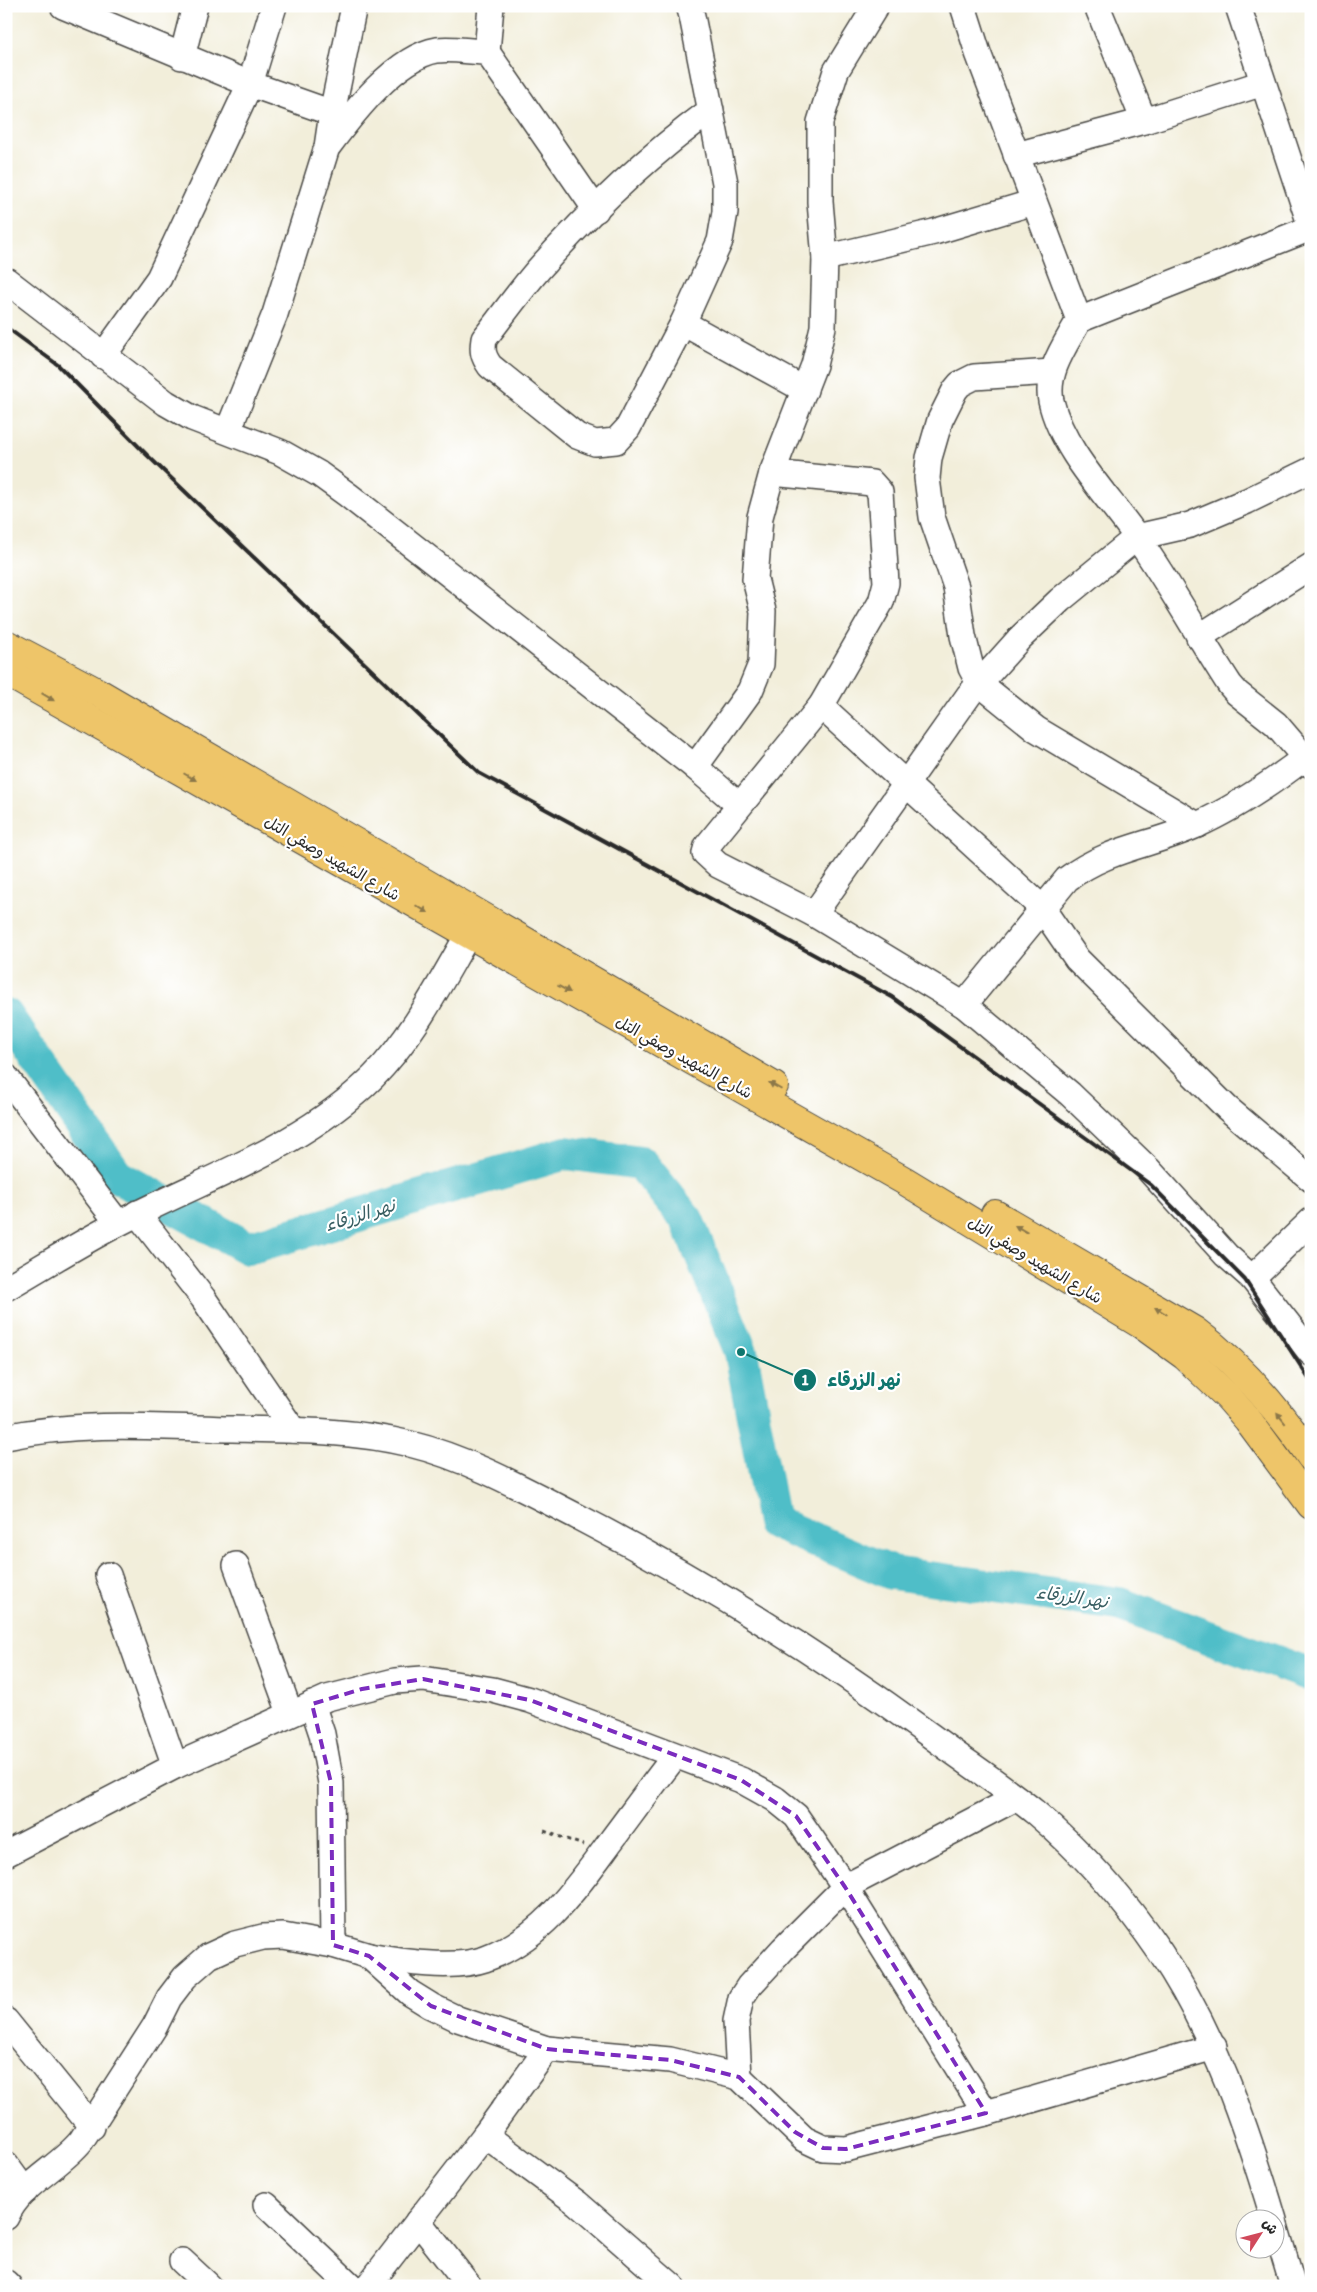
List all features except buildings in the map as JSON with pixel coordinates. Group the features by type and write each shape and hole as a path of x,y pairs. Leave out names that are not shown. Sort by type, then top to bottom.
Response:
{"main road":[{"name":"شارع الشهيد وصفي التل","path":"6,644 99,693 1195,1330 1236,1363 1250,1378 1311,1457"},
{"name":"شارع الشهيد وصفي التل","path":"6,672 930,1196 1142,1325 1185,1356 1228,1398 1248,1420 1311,1506"},
{"path":"1228,1398 1250,1378"}],"street":[{"path":"63,6 182,57 250,84 332,113"},
{"path":"182,57 195,6"},
{"path":"103,356 159,278 250,84 274,6"},
{"path":"228,431 275,314 328,147 332,113 354,6"},
{"path":"491,6 488,52 596,210"},
{"path":"689,6 711,110 725,183 725,212 720,242 683,323 628,428 621,438 609,442 595,443 577,436 490,366 484,358 482,350 484,339 538,271 596,210 676,136 711,110"},
{"path":"694,767 750,691 761,664 764,627 763,611 755,579 760,517 772,473 805,390 823,326 825,258 820,202 820,122 836,71 876,6"},
{"path":"963,6 978,53 1079,320"},
{"path":"1097,6 1144,121"},
{"path":"964,1005 1067,879 1086,865 1115,851 1197,825 1309,759 1276,724 1237,693 1199,637 1137,537 1098,486 1066,438 1051,400 1052,372 1079,320 1311,228 1262,83 1239,7"},
{"path":"328,147 348,119 390,74 437,50 488,52"},
{"path":"1016,155 1144,121 1262,83"},
{"path":"825,258 934,232 1034,202"},
{"path":"6,280 166,403 192,418 280,452 348,495 694,767 739,805"},
{"path":"683,323 805,390"},
{"path":"1052,372 974,377 967,380 955,390 933,439 928,468 928,497 932,517 956,587 966,653 979,683 1036,729 1197,825"},
{"path":"814,914 979,683 1020,638 1060,600 1137,537 1190,525 1247,502 1311,470"},
{"path":"772,473 872,483 880,492 886,583 881,602 821,706 706,846 705,853 718,865 814,914 964,1005 1070,1094 1148,1169 1226,1255 1252,1278 1311,1353"},
{"path":"1199,637 1311,566"},
{"path":"821,706 905,785 1042,908 1077,959 1227,1108 1311,1179"},
{"path":"6,1288 138,1213 288,1142 333,1111 374,1076 409,1031 468,935"},
{"path":"6,1077 138,1213 203,1298 293,1430"},
{"path":"1252,1278 1311,1221"},
{"path":"6,1437 70,1427 134,1426 293,1430 382,1438 412,1444 453,1458 549,1502 689,1576 751,1613 863,1686 1016,1798 1072,1848 1129,1912 1159,1950 1187,1995 1214,2047 1238,2108 1270,2210"},
{"path":"236,1565 301,1709 322,1734 331,1783 333,1945"},
{"path":"108,1575 175,1766"},
{"path":"6,1854 175,1766 327,1698 395,1682 423,1679 448,1682 530,1700 741,1780 775,1799 796,1816 810,1834 844,1887 986,2113"},
{"path":"7,2213 24,2190 73,2151 92,2127 155,2026 169,1998 185,1977 209,1956 235,1944 263,1937 283,1936 333,1945 369,1956 414,1964 464,1963 484,1959 506,1950 533,1932 564,1902 675,1756"},
{"path":"739,2077 736,2027 742,1998 749,1986 783,1949 844,1887 1016,1798"},
{"path":"369,1956 410,1993 430,2006 458,2019 547,2049 670,2060 739,2077 804,2139 834,2150 846,2149 986,2113 1214,2047"},
{"path":"6,2021 92,2127"},
{"path":"368,2286 485,2135 547,2049"},
{"path":"485,2135 577,2203 672,2286"},
{"path":"6,2165 24,2190"},
{"path":"266,2205 351,2286"},
{"path":"418,2221 469,2286"},
{"path":"1284,2255 1293,2286"},
{"path":"182,2262 209,2286"}],"path":[{"path":"544,1831 602,1852"}],"highlighted area":[{"path":"423,1679 530,1700 741,1780 796,1816 845,1887 986,2113 846,2149 823,2148 795,2132 739,2077 670,2060 547,2049 431,2006 369,1956 333,1945 331,1783 312,1704 362,1689"}],"waterway":[{"name":"نهر الزرقاء","path":"6,1015 117,1176 248,1248 566,1153 641,1163 687,1220 741,1352 773,1522 892,1573 1119,1604 1311,1675"}],"railway":[{"path":"6,327 58,365 147,455 479,773 892,997 1151,1185 1245,1280 1311,1382"}],"place":[{"name":"نهر الزرقاء","path":"741,1352"}]}
